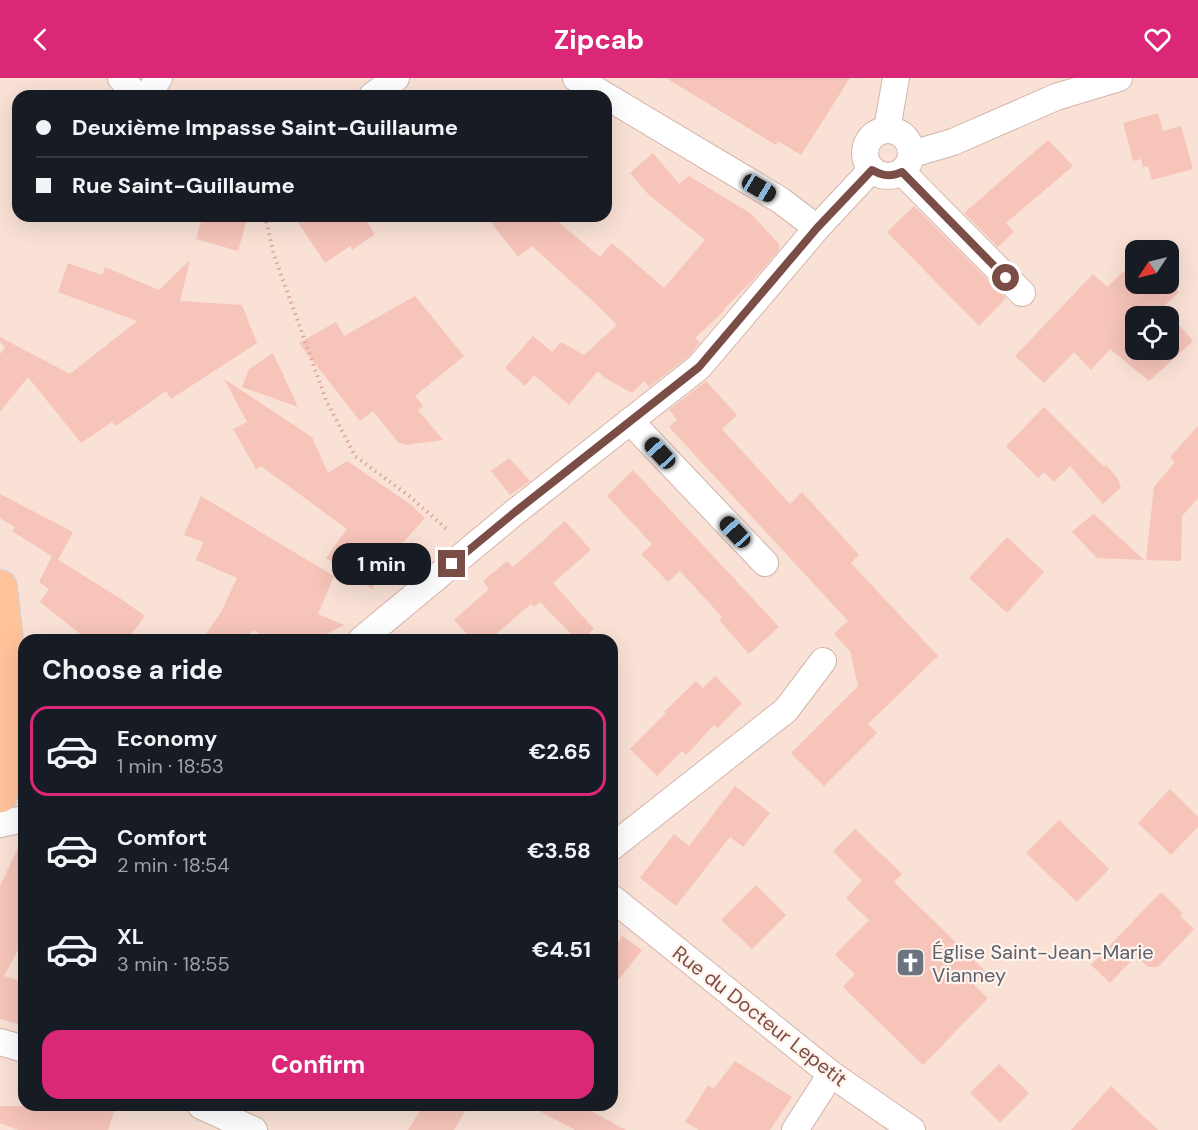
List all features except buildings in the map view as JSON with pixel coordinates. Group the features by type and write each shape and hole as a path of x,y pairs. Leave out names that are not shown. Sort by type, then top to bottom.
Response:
{"main road":[{"path":"0,585 25,627 26,634"},
{"path":"0,585 12,710 8,754 0,796"},
{"path":"0,822 16,799 18,792"}],"street":[{"path":"121,78 132,90"},
{"path":"380,90 396,78"},
{"path":"576,78 596,90"},
{"path":"886,129 896,78"},
{"path":"907,163 911,146 902,133 886,129 873,135 868,141 865,156 872,170 887,176 895,175 907,163 953,142 1056,98 1119,78"},
{"path":"612,100 780,200 817,228"},
{"path":"907,163 1022,293"},
{"path":"368,634 515,512 699,367 817,228 872,170"},
{"path":"630,421 765,563"},
{"path":"618,842 786,710 822,661"},
{"path":"0,822 18,820"},
{"name":"Rue du Docteur Lepetit","path":"618,903 831,1074 912,1130"},
{"path":"0,1042 18,1047"},
{"path":"795,1130 831,1074"},
{"path":"212,1111 254,1130"}],"path":[{"path":"266,222 274,255 326,400 355,456 409,496 470,549"}],"shaded area":[{"path":"0,78 1198,78 1198,1130 0,1130"}],"place":[{"name":"Église Saint-Jean-Marie Vianney","path":"911,963"}],"route":[{"path":"452,564 699,367 817,228 872,170 887,176 902,172 1006,278"}]}
